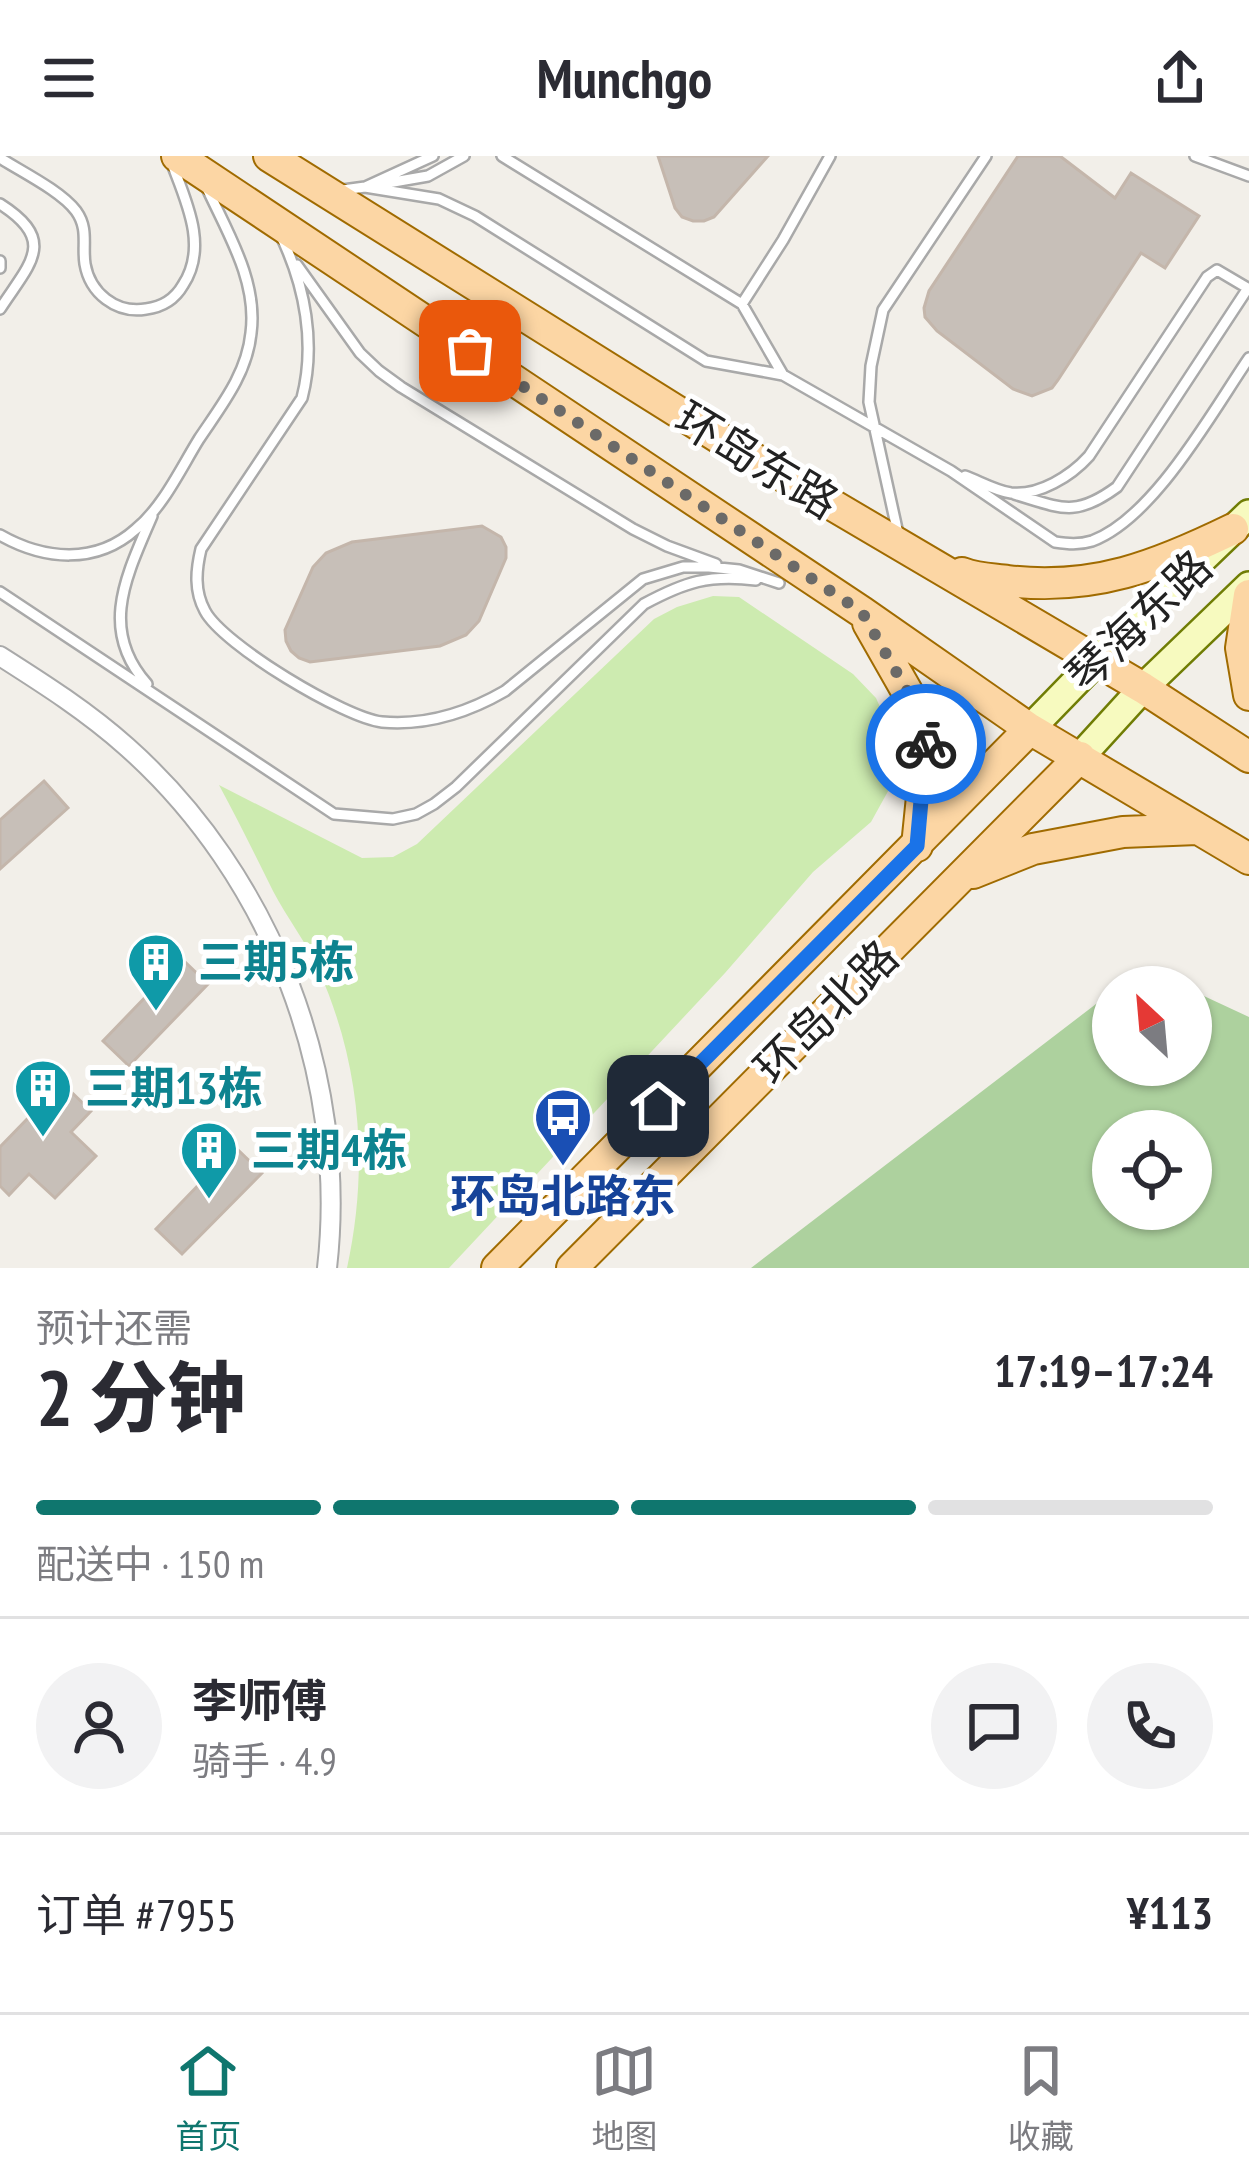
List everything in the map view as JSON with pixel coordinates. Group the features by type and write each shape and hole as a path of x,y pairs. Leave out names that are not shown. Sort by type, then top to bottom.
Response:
{"main road":[{"name":"环岛东路","path":"269,156 734,447 1143,688 1249,757"},
{"name":"环岛东路","path":"181,161 862,612 1030,729 1249,859"},
{"path":"902,549 970,576 1025,583 1090,582 1171,560 1241,522"},
{"name":"琴海东路","path":"1030,729 1241,522"},
{"path":"1249,591 1241,648 1249,695"},
{"name":"琴海东路","path":"1080,757 1143,688 1249,591"},
{"path":"862,612 909,694 927,748 917,846"},
{"name":"环岛北路","path":"497,1268 1030,729"},
{"name":"环岛北路","path":"572,1268 1080,757"},
{"path":"956,880 1033,849 1124,832 1197,829"}],"street":[{"path":"0,656 97,721 160,779 215,846 261,920 295,998 318,1082 330,1167 327,1268"}],"lane":[{"path":"365,187 433,156"},
{"path":"317,186 343,190 428,176 464,156"},
{"path":"502,156 742,304 783,375"},
{"path":"742,304 830,156"},
{"path":"902,549 869,402 883,310 986,156"},
{"path":"1195,156 1249,176"},
{"path":"1231,169 1233,156"},
{"path":"0,158 73,208 83,225 86,267 95,289 113,304 136,310 171,299 191,270 193,226 181,161"},
{"path":"0,535 31,551 59,556 87,554 115,544 138,528 156,506 237,381 251,333 248,283 181,161"},
{"path":"365,187 439,199 475,215 706,361 783,375 951,471 1055,542 1073,545 1114,530 1154,493 1249,358"},
{"path":"0,204 28,224 34,253 0,309"},
{"path":"273,220 291,256 360,353 400,387 633,529 692,557 797,589"},
{"path":"291,256 309,333 302,398 201,549 196,570 205,611 220,632 250,654 360,718 423,722 481,705 505,691 643,579 682,567 739,571"},
{"path":"951,471 1013,494 1072,509 1096,502 1117,487 1248,289 1222,272 1212,273 1082,464 1058,482 1013,494"},
{"path":"156,506 126,578 120,618 128,657 162,698"},
{"path":"0,592 334,814 393,819 416,814 456,787 644,604 678,585 712,577 779,583"},
{"path":"815,594 862,612"}],"green space":[{"path":"713,596 739,597 853,674 876,698 895,757 892,784 871,822 813,872 449,1268 347,1268 359,1155 344,1043 314,961 219,785 362,858 393,857 417,844 654,619"},
{"path":"1212,1000 1249,1017 1249,1268 751,1268 1092,1007 1092,1086 1212,1086"}],"building":[{"path":"658,156 768,156 714,217 693,221 675,208"},
{"path":"1018,156 1060,156 1115,198 1131,173 1199,216 1165,268 1141,253 1052,388 1032,396 1013,389 937,331 924,308 929,291"},
{"path":"482,526 501,537 506,558 479,621 466,635 440,646 310,662 291,651 285,630 313,567 326,553 352,542"},
{"path":"44,781 68,808 0,869 0,820"},
{"name":"三期5栋","path":"182,959 208,984 129,1066 103,1041"},
{"name":"三期13栋","path":"62,1083 91,1111 71,1132 96,1156 55,1198 29,1174 9,1195 0,1186 0,1147"},
{"name":"三期4栋","path":"235,1147 262,1173 182,1254 156,1229"}],"way so far":[{"path":"470,351 862,612 909,694 926,744"}],"place":[{"name":"三期5栋","path":"156,1013"},
{"name":"三期13栋","path":"43,1139"},
{"name":"环岛北路东","path":"563,1168"},
{"name":"三期4栋","path":"209,1201"}],"route":[{"path":"658,1106 917,846 926,744"}]}
